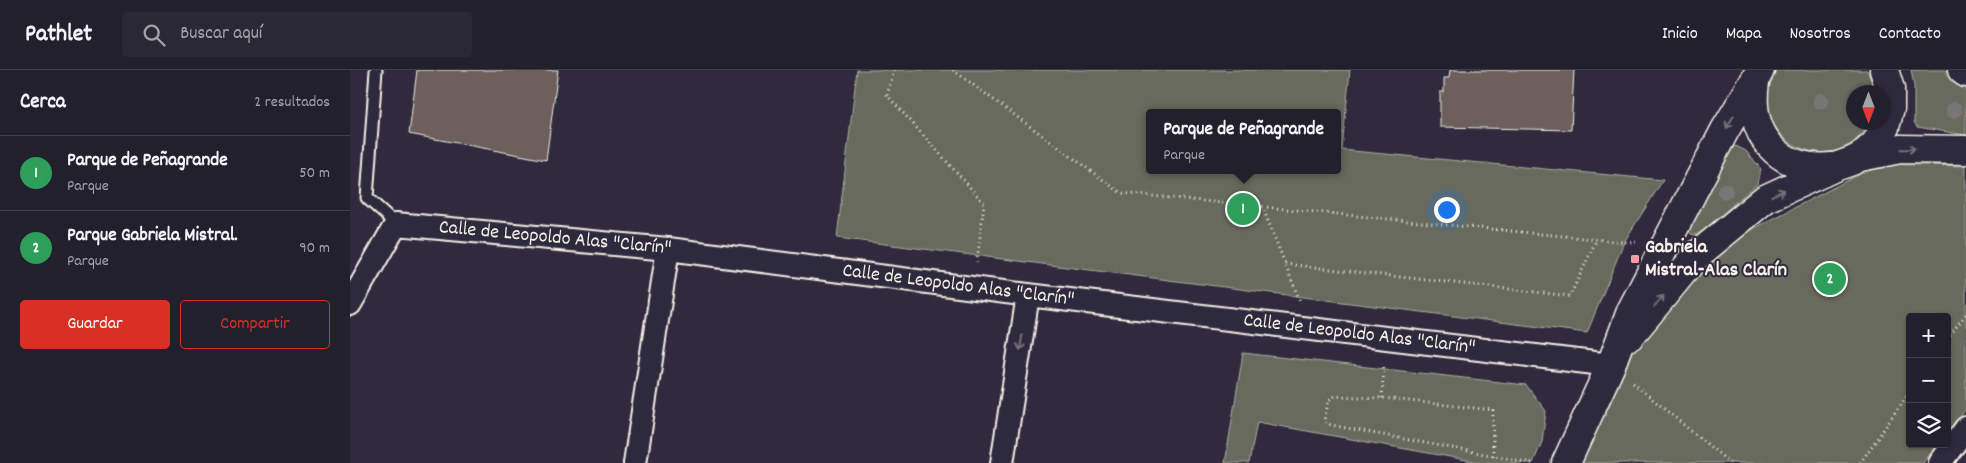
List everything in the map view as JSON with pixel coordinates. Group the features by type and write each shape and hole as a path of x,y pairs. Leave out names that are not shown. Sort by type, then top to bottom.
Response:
{"street":[{"path":"1860,157 1874,144 1884,127 1890,109 1890,89 1884,70"},
{"path":"1962,70 1966,73"},
{"path":"1758,73 1753,98 1754,115 1760,132 1770,146 1784,157 1800,165 1817,168 1834,167"},
{"path":"1566,463 1614,359 1631,311 1725,130 1758,73"},
{"path":"1614,359 1696,256 1765,199 1860,157 1900,149 1966,150"},
{"name":"Calle de Leopoldo Alas \"Clarín\"","path":"396,224 668,249 1386,338 1614,359"},
{"path":"350,304 396,224"},
{"path":"635,463 668,249"},
{"path":"1002,463 1028,295"},
{"path":"1940,463 1966,428"}],"lane":[{"path":"376,70 367,198 396,224"}],"path":[{"path":"894,70 887,95 984,203 974,288"},
{"path":"953,70 1121,193 1642,242"},
{"path":"1262,206 1312,329"},
{"path":"1285,264 1570,296 1596,239"},
{"path":"1951,334 1966,314"},
{"path":"1382,398 1386,338"},
{"path":"1614,359 1730,463"},
{"path":"1493,456 1492,410 1382,398 1334,396 1329,400 1324,420 1328,424 1366,432 1493,456 1532,463"},
{"path":"1860,463 1906,398"}],"green space":[{"path":"857,70 1350,70 1342,150 1663,180 1624,242 1587,333 837,238"},
{"path":"1775,70 1867,70 1873,85 1846,85 1846,130 1864,130 1849,145 1830,152 1814,152 1800,148 1787,140 1777,129 1770,116 1767,100 1769,82"},
{"path":"1911,70 1945,70 1966,84 1966,135 1917,127 1914,122 1914,86"},
{"path":"1736,146 1746,151 1761,169 1757,184 1705,229 1696,235 1691,234 1688,229 1727,149"},
{"path":"1879,164 1966,166 1966,409 1951,428 1951,313 1906,313 1906,448 1935,448 1923,463 1574,463 1611,365 1730,241"},
{"path":"1243,353 1526,385 1546,411 1542,442 1533,463 1483,463 1257,422 1249,463 1225,463"}],"building":[{"path":"417,70 558,70 546,160 409,134"},
{"path":"1450,70 1574,70 1571,130 1440,127 1440,92 1444,92 1444,78 1449,78"}],"place":[{"name":"Parque de Peñagrande","path":"1243,209"},
{"name":"Gabriela Mistral-Alas Clarín","path":"1635,259"},
{"name":"Parque Gabriela Mistral.","path":"1830,279"}]}
